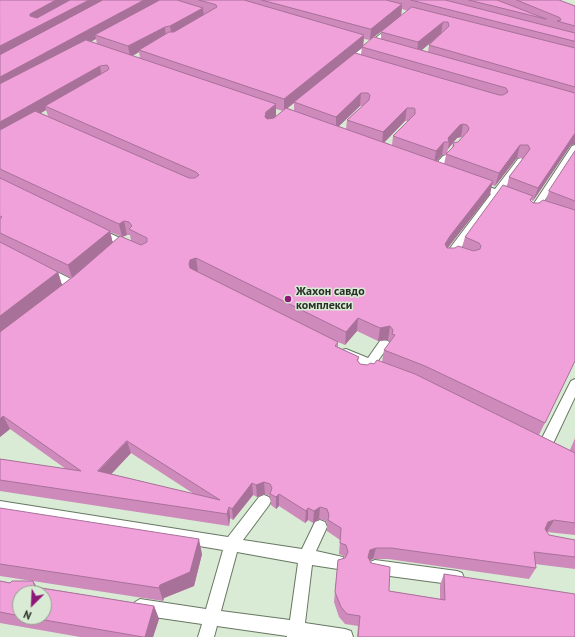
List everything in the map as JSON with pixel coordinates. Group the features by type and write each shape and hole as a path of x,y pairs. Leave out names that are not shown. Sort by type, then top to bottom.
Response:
{"lane":[{"path":"340,70 356,61 370,46 397,24"},
{"path":"535,209 559,177 575,148"},
{"path":"436,170 446,158"},
{"path":"465,258 450,255 521,161"},
{"path":"470,182 516,200"},
{"path":"89,226 126,241 137,250"},
{"path":"112,252 126,241"},
{"path":"40,268 76,283 61,295"},
{"path":"366,369 384,344"},
{"path":"335,347 366,369 396,375"},
{"path":"545,446 575,384"},
{"path":"530,439 557,453"},
{"path":"206,637 232,543 264,501"},
{"path":"0,507 232,543 338,562"},
{"path":"295,633 306,557 320,527"},
{"path":"374,566 474,580"},
{"path":"125,604 295,633 345,637"}],"building":[{"path":"0,0 56,0 30,14 30,16 37,18 70,0 89,0 0,46"},
{"path":"103,0 144,0 0,77 0,55"},
{"path":"160,0 177,0 203,8 128,46 95,35"},
{"path":"199,0 244,0 364,35 284,99 139,50 169,32 174,32 217,7 216,5"},
{"path":"262,0 386,0 402,4 371,29"},
{"path":"411,0 445,0 575,33 575,41"},
{"path":"469,0 497,0 546,19"},
{"path":"517,0 559,0 575,6 575,26 557,21 561,20 560,18"},
{"path":"412,7 575,48 575,87 429,45 449,26 448,22 443,22 418,42 381,32"},
{"path":"374,37 575,93 575,133 538,188 509,177 530,149 528,145 520,145 499,173 446,154 454,146 453,143 458,142 468,131 469,128 467,125 460,125 448,138 449,142 444,142 436,151 393,136 415,114 414,108 407,108 383,132 347,120 369,100 370,95 368,93 361,93 336,117 294,102 355,53 499,95 503,95 508,92 506,88 362,47"},
{"name":"Жахон савдо комплекси","path":"86,40 276,104 266,112 265,117 267,119 274,118 286,108 493,181 450,236 445,244 447,248 455,248 458,246 474,251 480,249 481,246 479,243 465,237 503,185 533,196 530,200 533,203 539,203 543,200 575,210 575,361 545,423 425,366 384,350 395,335 392,334 393,330 390,326 380,328 358,318 346,332 196,258 190,260 189,264 190,268 338,342 335,346 359,357 357,360 360,364 374,364 377,360 415,374 575,453 575,523 554,520 548,522 545,529 549,535 575,540 575,557 534,552 536,568 391,548 376,548 370,550 368,557 371,563 390,567 389,591 445,600 444,574 575,594 575,637 358,637 360,616 347,614 341,607 335,592 338,560 345,558 348,552 346,545 340,543 341,528 328,520 329,515 327,509 320,507 314,511 308,508 306,511 279,494 276,497 270,494 272,488 270,484 264,482 256,485 252,483 232,509 229,507 227,514 0,480 0,459 81,471 3,416 0,419 0,332 74,276 120,236 141,245 147,242 147,238 129,229 132,226 129,222 124,221 119,224 0,169 0,130 35,111 189,178 195,178 199,175 196,172 45,106 108,70 109,68 107,65 100,66 0,122 0,84","holes":["127,441 220,500 98,471"]},
{"path":"575,151 575,201 549,191"},
{"path":"0,178 110,231 68,265 0,233 0,219 2,217 0,216"},
{"path":"0,242 58,272 0,316"},
{"path":"0,508 199,539 190,572 160,585 159,588 0,564"},
{"path":"0,581 10,583 12,581 33,581 34,585 12,585 12,614 0,612"},
{"path":"52,590 154,606 145,637 52,621"}],"place":[{"name":"Жахон савдо комплекси","path":"288,299"}]}
